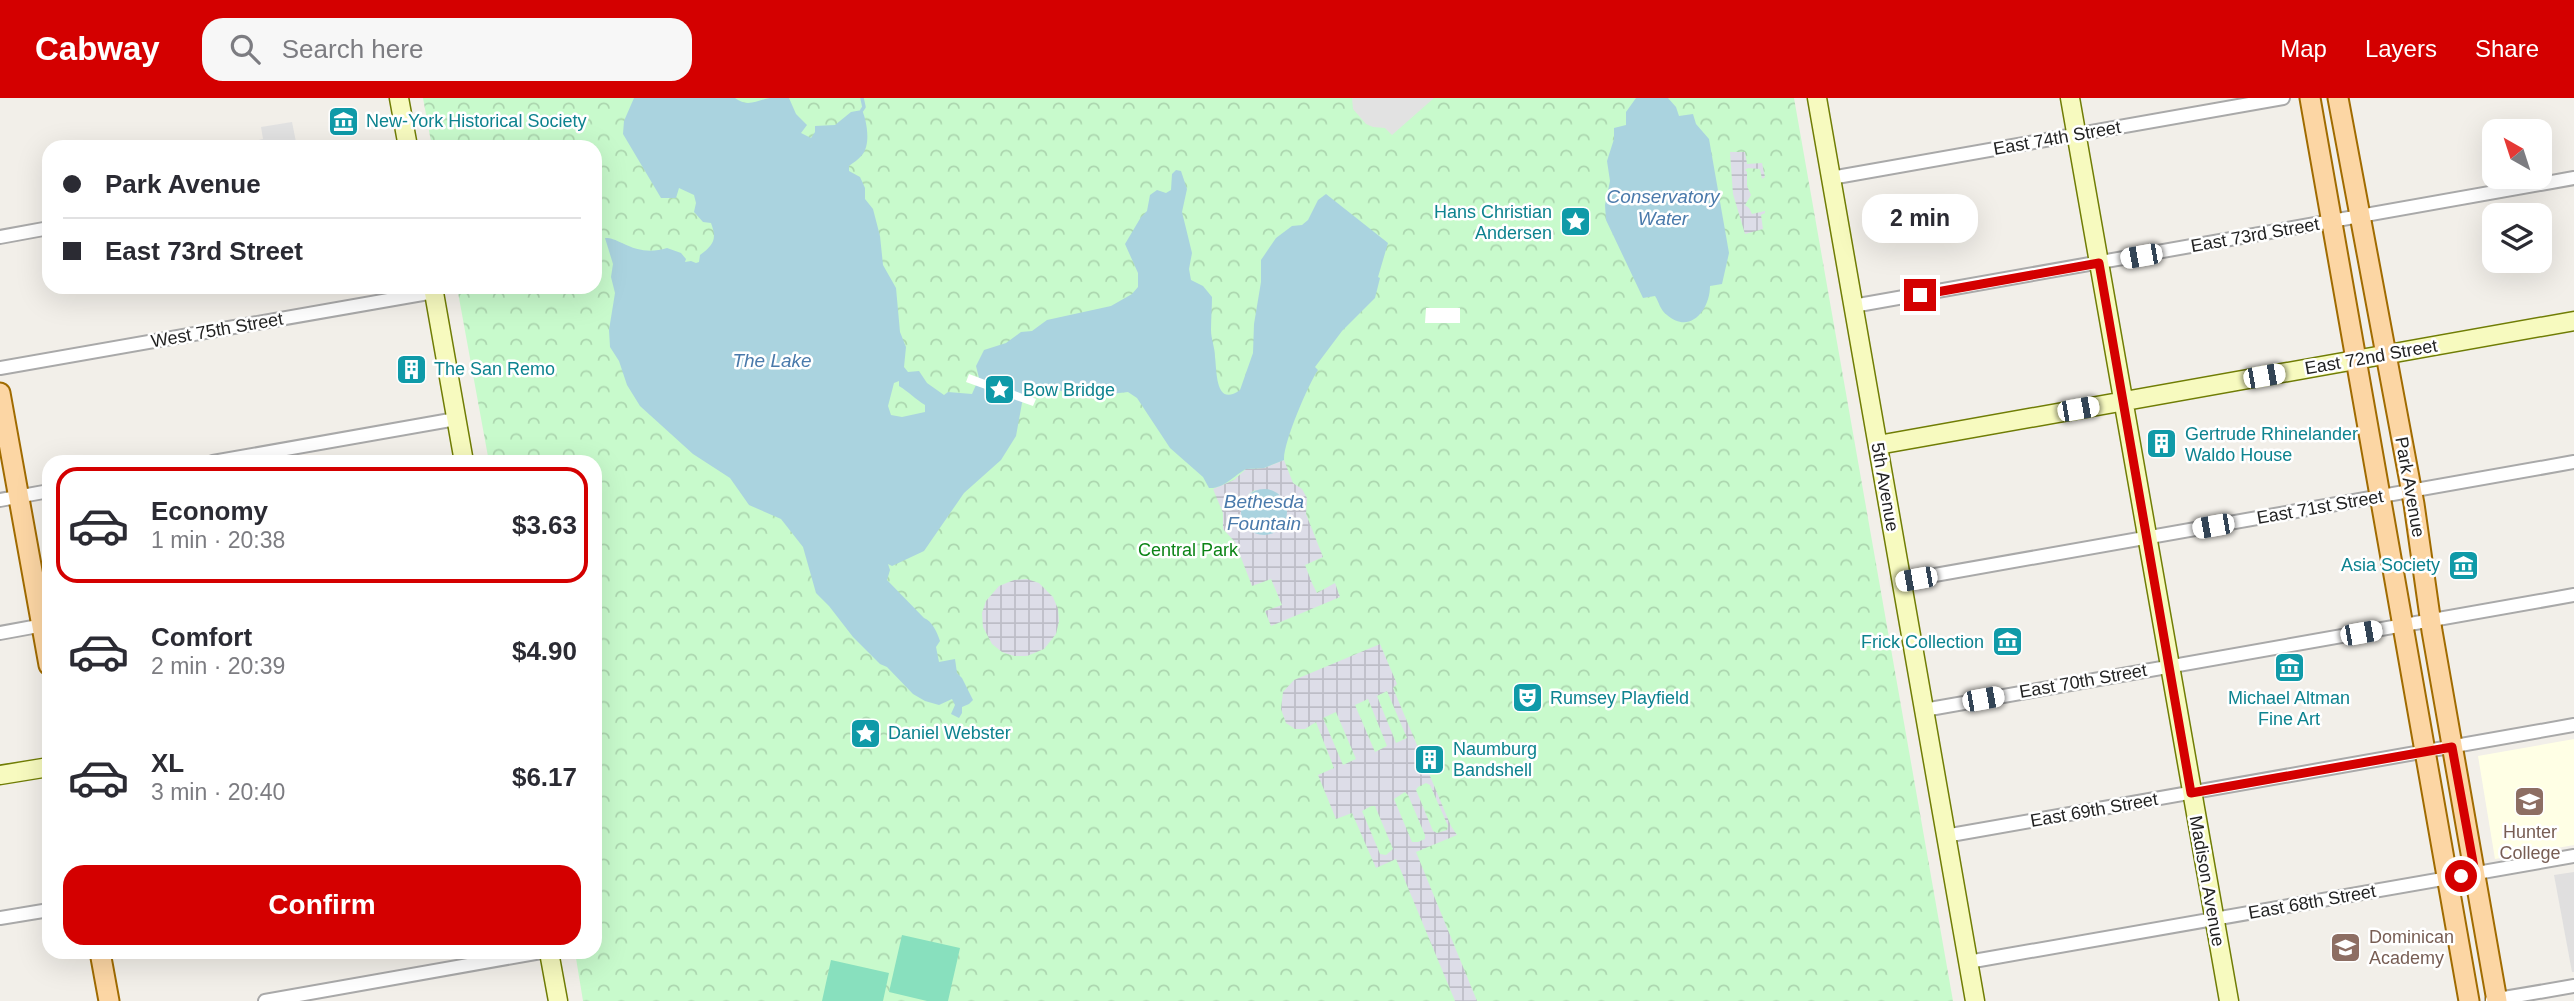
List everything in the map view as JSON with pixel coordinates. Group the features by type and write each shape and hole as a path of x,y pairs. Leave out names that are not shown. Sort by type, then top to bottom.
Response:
{"main road":[{"path":"399,98 407,140"},
{"name":"5th Avenue","path":"1817,98 1975,1001"},
{"name":"Madison Avenue","path":"2070,98 2229,1001"},
{"name":"Park Avenue","path":"2310,98 2469,1001"},
{"name":"Park Avenue","path":"2338,98 2412,491 2430,621 2475,873 2494,1000"},
{"path":"434,294 463,455"},
{"name":"East 72nd Street","path":"1878,444 2574,321"},
{"path":"0,393 9,498 42,614"},
{"path":"0,775 42,768"},
{"path":"101,959 109,1001"},
{"path":"550,959 558,1001"}],"street":[{"name":"East 74th Street","path":"1831,178 2283,98"},
{"name":"East 73rd Street","path":"1853,306 2574,178"},
{"path":"0,237 42,229"},
{"name":"West 75th Street","path":"0,368 406,294"},
{"path":"253,455 456,419"},
{"name":"East 71st Street","path":"1901,581 2574,462"},
{"path":"9,498 42,492"},
{"name":"East 70th Street","path":"1924,710 2574,595"},
{"path":"0,632 42,625"},
{"name":"East 69th Street","path":"1945,836 2574,726"},
{"name":"East 68th Street","path":"1968,962 2574,856"},
{"path":"0,918 42,911"},
{"path":"265,1001 502,959"},
{"path":"2494,1000 2574,986"}],"shaded area":[{"path":"1352,98 1434,98 1392,135 1385,128 1366,124 1353,109"},
{"path":"292,122 296,140 259,140 263,139 261,127"},
{"path":"1730,152 1745,152 1747,164 1762,163 1765,177 1762,179 1760,169 1745,170 1751,195 1745,205 1752,214 1765,211 1761,215 1763,229 1745,234 1733,194"},
{"path":"1284,460 1293,483 1302,489 1307,498 1306,514 1323,557 1305,565 1317,593 1335,583 1340,597 1271,626 1265,611 1282,605 1271,579 1252,586 1235,542 1223,529 1223,513 1213,489 1234,480 1246,469 1264,468","holes":["1255,490 1285,520 1276,531 1241,507"]},
{"path":"1027,579 1039,583 1053,597 1059,621 1056,634 1044,649 1027,656 1014,656 1002,652 992,644 983,627 982,613 986,601 999,586 1014,580"},
{"path":"1380,644 1397,684 1393,688 1457,835 1416,852 1477,1001 1455,1001 1396,859 1376,868 1352,813 1336,819 1318,775 1334,768 1316,722 1305,729 1295,729 1286,723 1281,709 1283,692 1294,680","holes":["1387,691 1407,738 1396,743 1377,696","1368,699 1387,746 1375,752 1355,705","1336,712 1356,759 1343,765 1323,718","1426,783 1430,785 1448,826 1447,830 1437,833 1433,831 1416,790","1405,792 1425,835 1425,839 1412,842 1394,799","1371,806 1375,806 1393,849 1386,855 1380,854 1362,811"]},
{"name":"Hunter College","path":"2574,739 2574,845 2495,859 2478,756"},
{"path":"2574,872 2574,972 2572,972 2554,875"}],"green space":[{"name":"Central Park","path":"423,98 1794,98 1953,1001 583,1001 576,959 602,959 602,455 488,455 458,294 602,294 602,140 431,140"},
{"path":"902,935 960,948 948,1001 927,1001 889,992"},
{"path":"831,960 889,973 883,1001 822,1001"}],"water":[{"name":"The Lake","path":"634,98 735,98 748,103 770,98 789,98 796,114 807,125 801,133 811,138 815,126 835,125 851,112 862,110 867,126 865,151 849,166 849,171 860,177 865,188 865,199 873,209 880,236 883,265 896,288 900,332 906,347 904,367 908,372 919,371 927,383 944,395 948,392 972,394 979,378 976,366 984,350 1006,343 1021,332 1032,331 1047,320 1111,306 1132,294 1138,287 1138,273 1125,244 1147,211 1150,195 1157,190 1166,193 1171,190 1172,174 1176,170 1181,171 1187,189 1182,212 1192,253 1189,269 1191,280 1203,286 1212,297 1211,333 1217,378 1219,386 1226,394 1240,390 1253,353 1261,260 1276,238 1292,226 1302,225 1308,220 1318,200 1326,194 1388,243 1375,298 1342,331 1315,367 1318,370 1297,414 1287,441 1284,460 1264,468 1246,469 1224,484 1209,488 1203,477 1170,448 1137,398 1128,392 1093,396 1044,386 1027,391 1016,436 1001,460 964,493 924,551 892,566 888,564 890,570 887,580 936,631 940,641 936,647 939,662 955,659 957,673 973,700 962,707 959,718 951,714 955,705 952,699 939,705 913,694 853,637 816,593 803,547 781,519 749,505 730,478 693,454 640,406 627,385 619,361 610,347 609,330 615,293 611,277 613,264 605,238 645,250 667,248 681,253 686,259 685,262 696,263 711,245 714,233 711,223 703,222 694,212 694,195 679,188 676,198 661,198 623,134 624,121","holes":["899,381 899,386 925,405 925,412 902,417 891,415 888,406 894,383"]},
{"name":"Conservatory Water","path":"1636,98 1668,98 1676,107 1679,116 1693,114 1696,124 1709,139 1729,253 1722,284 1710,286 1707,303 1691,321 1675,320 1667,315 1655,296 1643,298 1606,220 1605,205 1610,181 1607,161 1614,139 1614,128 1626,125 1626,112"},
{"name":"Bethesda Fountain","path":"1264,489 1280,496 1287,512 1280,528 1264,535 1248,528 1241,512 1248,496"}],"pier":[{"path":"1426,308 1460,308 1460,323 1425,323"},
{"name":"Bow Bridge","path":"969,374 1036,399 1033,406 966,382"}],"waterway":[{"path":"862,98 862,110"}],"place":[{"name":"New-York Historical Society","path":"343,121"},
{"name":"Hans Christian Andersen","path":"1575,222"},
{"name":"The San Remo","path":"411,369"},
{"name":"Bow Bridge","path":"1000,390"},
{"name":"Gertrude Rhinelander Waldo House","path":"2162,444"},
{"name":"Asia Society","path":"2463,565"},
{"name":"Frick Collection","path":"2007,642"},
{"name":"Michael Altman Fine Art","path":"2289,668"},
{"name":"Rumsey Playfield","path":"1527,698"},
{"name":"Daniel Webster","path":"865,733"},
{"name":"Naumburg Bandshell","path":"1430,759"},
{"name":"Hunter College","path":"2530,801"},
{"name":"Dominican Academy","path":"2346,947"}],"route":[{"path":"1920,295 2099,263 2191,793 2452,747 2475,873 2461,876"}]}
